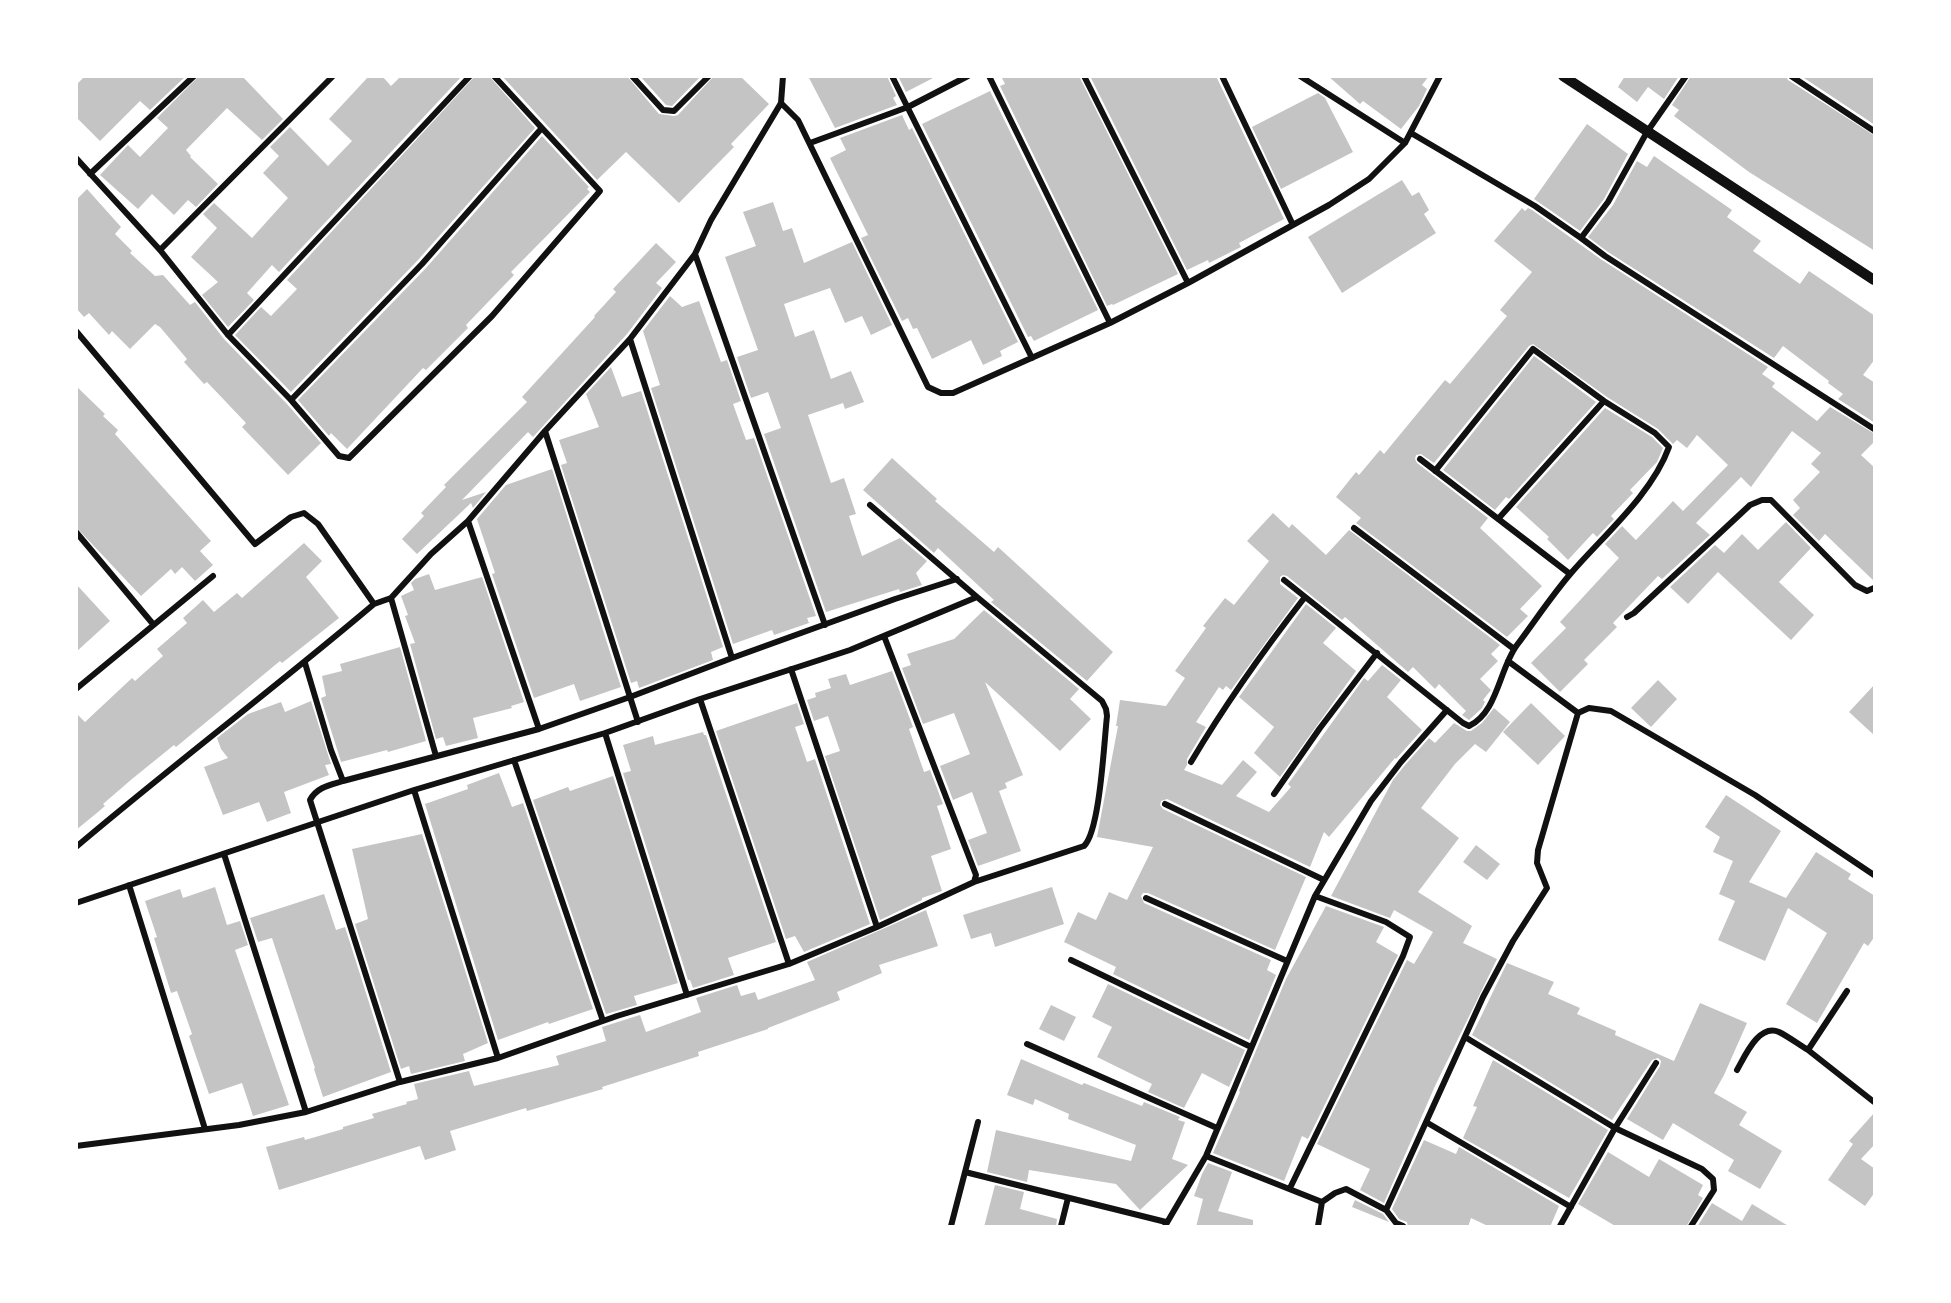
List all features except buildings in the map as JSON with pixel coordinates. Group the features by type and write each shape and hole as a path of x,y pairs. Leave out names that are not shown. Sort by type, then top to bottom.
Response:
{"street":[{"path":"90,174 194,76"},
{"path":"160,250 333,76"},
{"path":"228,336 470,76"},
{"path":"76,158 160,250 228,336 291,400 339,456 349,458 492,316 600,192 494,76"},
{"path":"632,76 663,110 674,111 709,76"},
{"path":"76,847 305,663 374,604 391,598 431,554 468,521 545,431 630,339 694,254 711,220 781,103 783,76"},
{"path":"892,76 1032,358"},
{"path":"810,143 908,107 968,76"},
{"path":"988,76 1110,323"},
{"path":"1084,76 1188,283"},
{"path":"1222,76 1293,225"},
{"path":"1300,76 1405,143"},
{"path":"781,103 798,120 810,143 928,387 941,393 953,393 1110,323 1188,283 1293,225 1369,179 1405,143 1440,76"},
{"path":"1563,76 1875,280"},
{"path":"1581,238 1608,202 1647,132 1686,76"},
{"path":"1791,76 1875,131"},
{"path":"291,400 422,264 541,129"},
{"path":"1411,133 1535,206 1615,262 1875,429"},
{"path":"694,254 825,625"},
{"path":"76,331 255,544 291,517 304,513 318,524 374,604"},
{"path":"630,339 732,658"},
{"path":"1284,580 1469,726 1489,705 1514,649 1570,574 1626,513 1662,464 1669,447 1654,433 1604,401 1533,349 1435,471"},
{"path":"1498,519 1604,401"},
{"path":"545,431 638,722"},
{"path":"1420,459 1570,574"},
{"path":"1627,617 1750,505 1762,500 1771,500 1855,585 1867,591 1875,588"},
{"path":"76,1146 206,1130 306,1112 400,1082 498,1058 603,1021 789,964 877,927 974,882 1084,846 1096,819 1107,716 1102,701 870,505"},
{"path":"468,521 539,729"},
{"path":"1354,528 1514,649"},
{"path":"76,532 153,624"},
{"path":"76,689 213,576"},
{"path":"400,1082 310,800 314,793 321,788 343,781 539,729 895,599 957,579"},
{"path":"76,903 414,790 605,733 850,650 977,597"},
{"path":"1191,762 1258,657 1305,597"},
{"path":"391,598 436,756"},
{"path":"884,636 976,875 974,882"},
{"path":"1274,794 1377,653"},
{"path":"1508,661 1578,713"},
{"path":"305,663 331,750 343,781"},
{"path":"791,669 877,927"},
{"path":"700,699 789,964"},
{"path":"1386,1210 1483,997 1513,941 1547,888 1537,863 1538,850 1578,713 1589,708 1611,711 1755,795 1875,875"},
{"path":"965,1172 1165,1224 1206,1156 1287,961 1324,880 1371,801 1446,710"},
{"path":"605,733 687,995"},
{"path":"514,760 603,1021"},
{"path":"414,790 498,1058"},
{"path":"1165,804 1324,880"},
{"path":"224,854 306,1112"},
{"path":"129,885 206,1130"},
{"path":"1290,1188 1410,937 1386,922 1315,897"},
{"path":"1146,898 1287,961"},
{"path":"1071,960 1251,1047"},
{"path":"1808,1050 1847,991"},
{"path":"1737,1070 1757,1037 1777,1030 1808,1050 1875,1102"},
{"path":"1464,1037 1615,1128 1702,1169 1713,1179 1714,1190 1691,1227"},
{"path":"1026,1044 1217,1128"},
{"path":"1560,1227 1615,1128 1656,1063"},
{"path":"951,1227 978,1122"},
{"path":"1426,1122 1571,1208"},
{"path":"1206,1156 1322,1202"},
{"path":"1318,1227 1322,1202 1346,1189 1386,1210 1396,1223 1403,1227"},
{"path":"1061,1227 1068,1198"}]}
